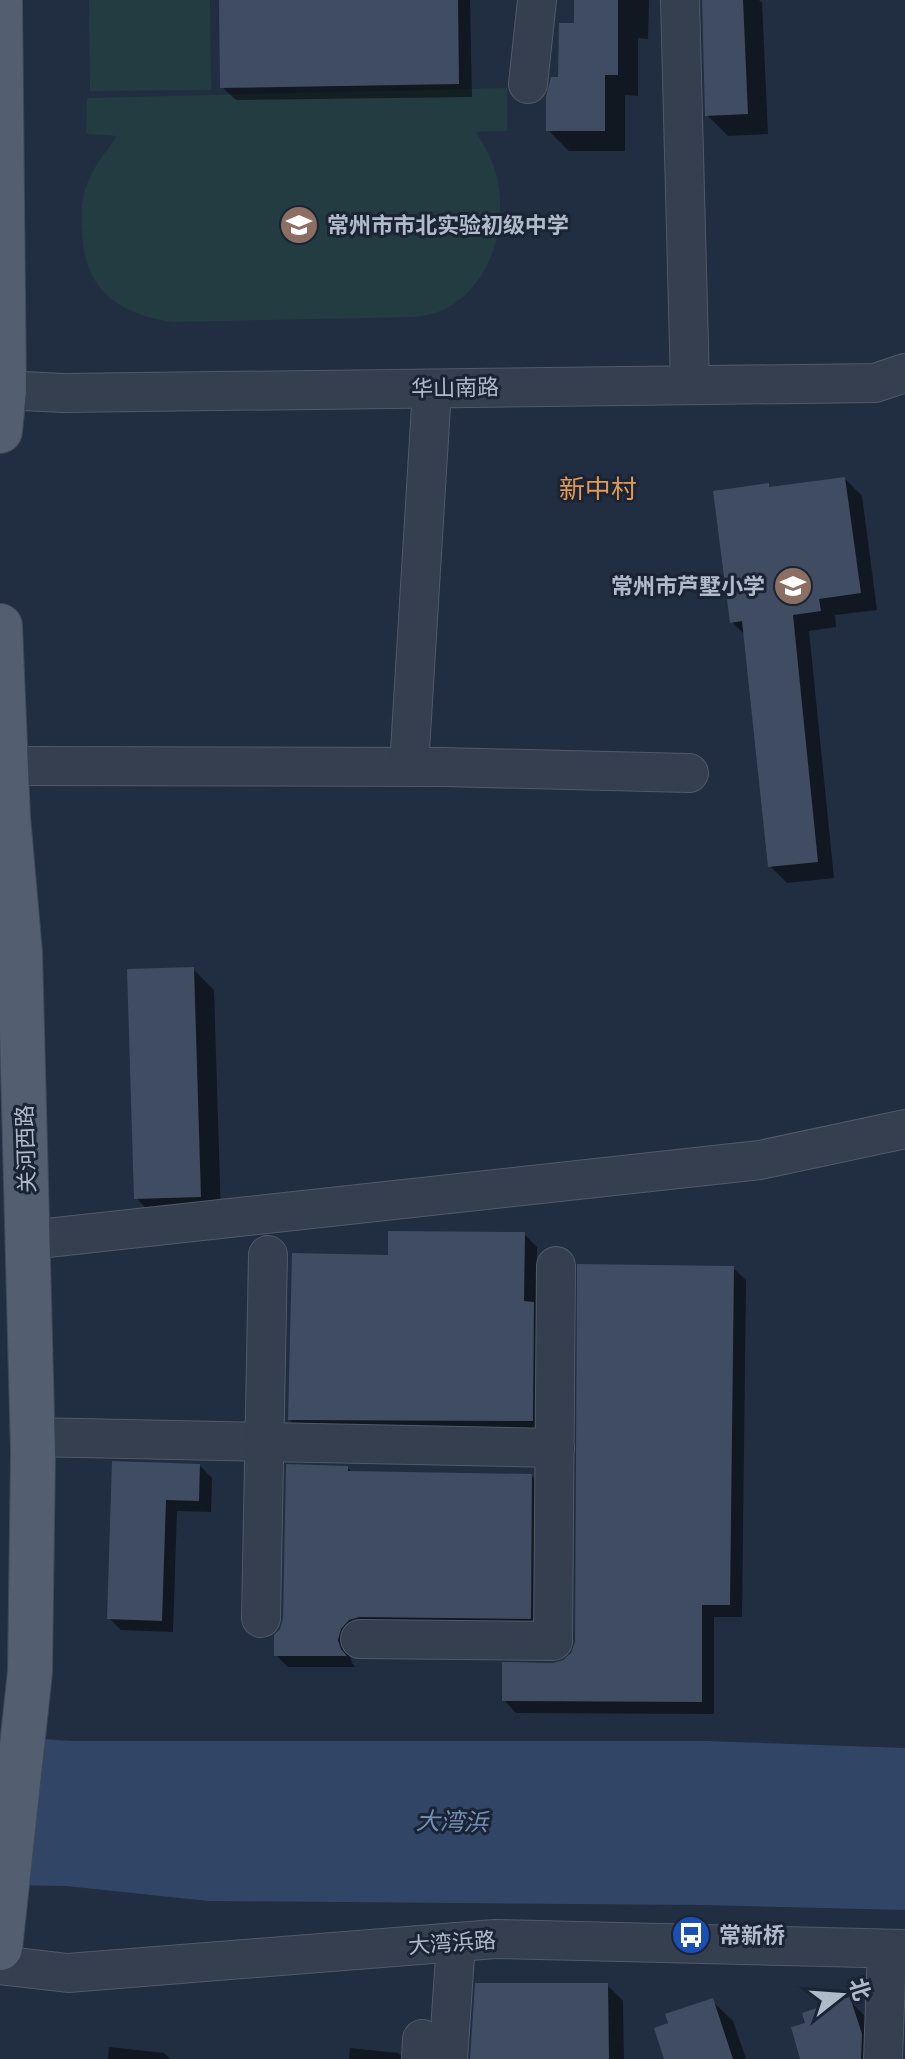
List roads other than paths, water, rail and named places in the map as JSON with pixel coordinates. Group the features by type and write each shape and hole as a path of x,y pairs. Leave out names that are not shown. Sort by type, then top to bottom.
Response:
{"main road":[{"path":"0,0 1,400"},
{"name":"关河西路","path":"0,626 8,817 20,953 33,1437 30,1672 0,1951"}],"street":[{"path":"528,84 537,0"},
{"path":"680,0 690,385"},
{"name":"华山南路","path":"1,400 63,393 875,383 905,373"},
{"path":"409,767 432,389"},
{"path":"6,766 409,767 689,773"},
{"path":"29,1240 760,1160 905,1129"},
{"path":"261,1618 268,1255"},
{"path":"360,1639 553,1641 556,1266"},
{"path":"33,1437 555,1448"},
{"name":"大湾浜路","path":"0,1951 68,1973 495,1939 896,1949"},
{"path":"430,2052 456,1942"},
{"path":"883,2059 896,1949"}],"water":[{"name":"大湾浜","path":"0,1736 71,1741 706,1741 905,1748 905,1910 208,1901 66,1886 0,1885"}],"place":[{"name":"常州市市北实验初级中学","path":"299,225"},
{"name":"常州市芦墅小学","path":"793,586"},
{"name":"常新桥","path":"691,1935"}],"district":[{"name":"新中村","path":"598,489"}]}
